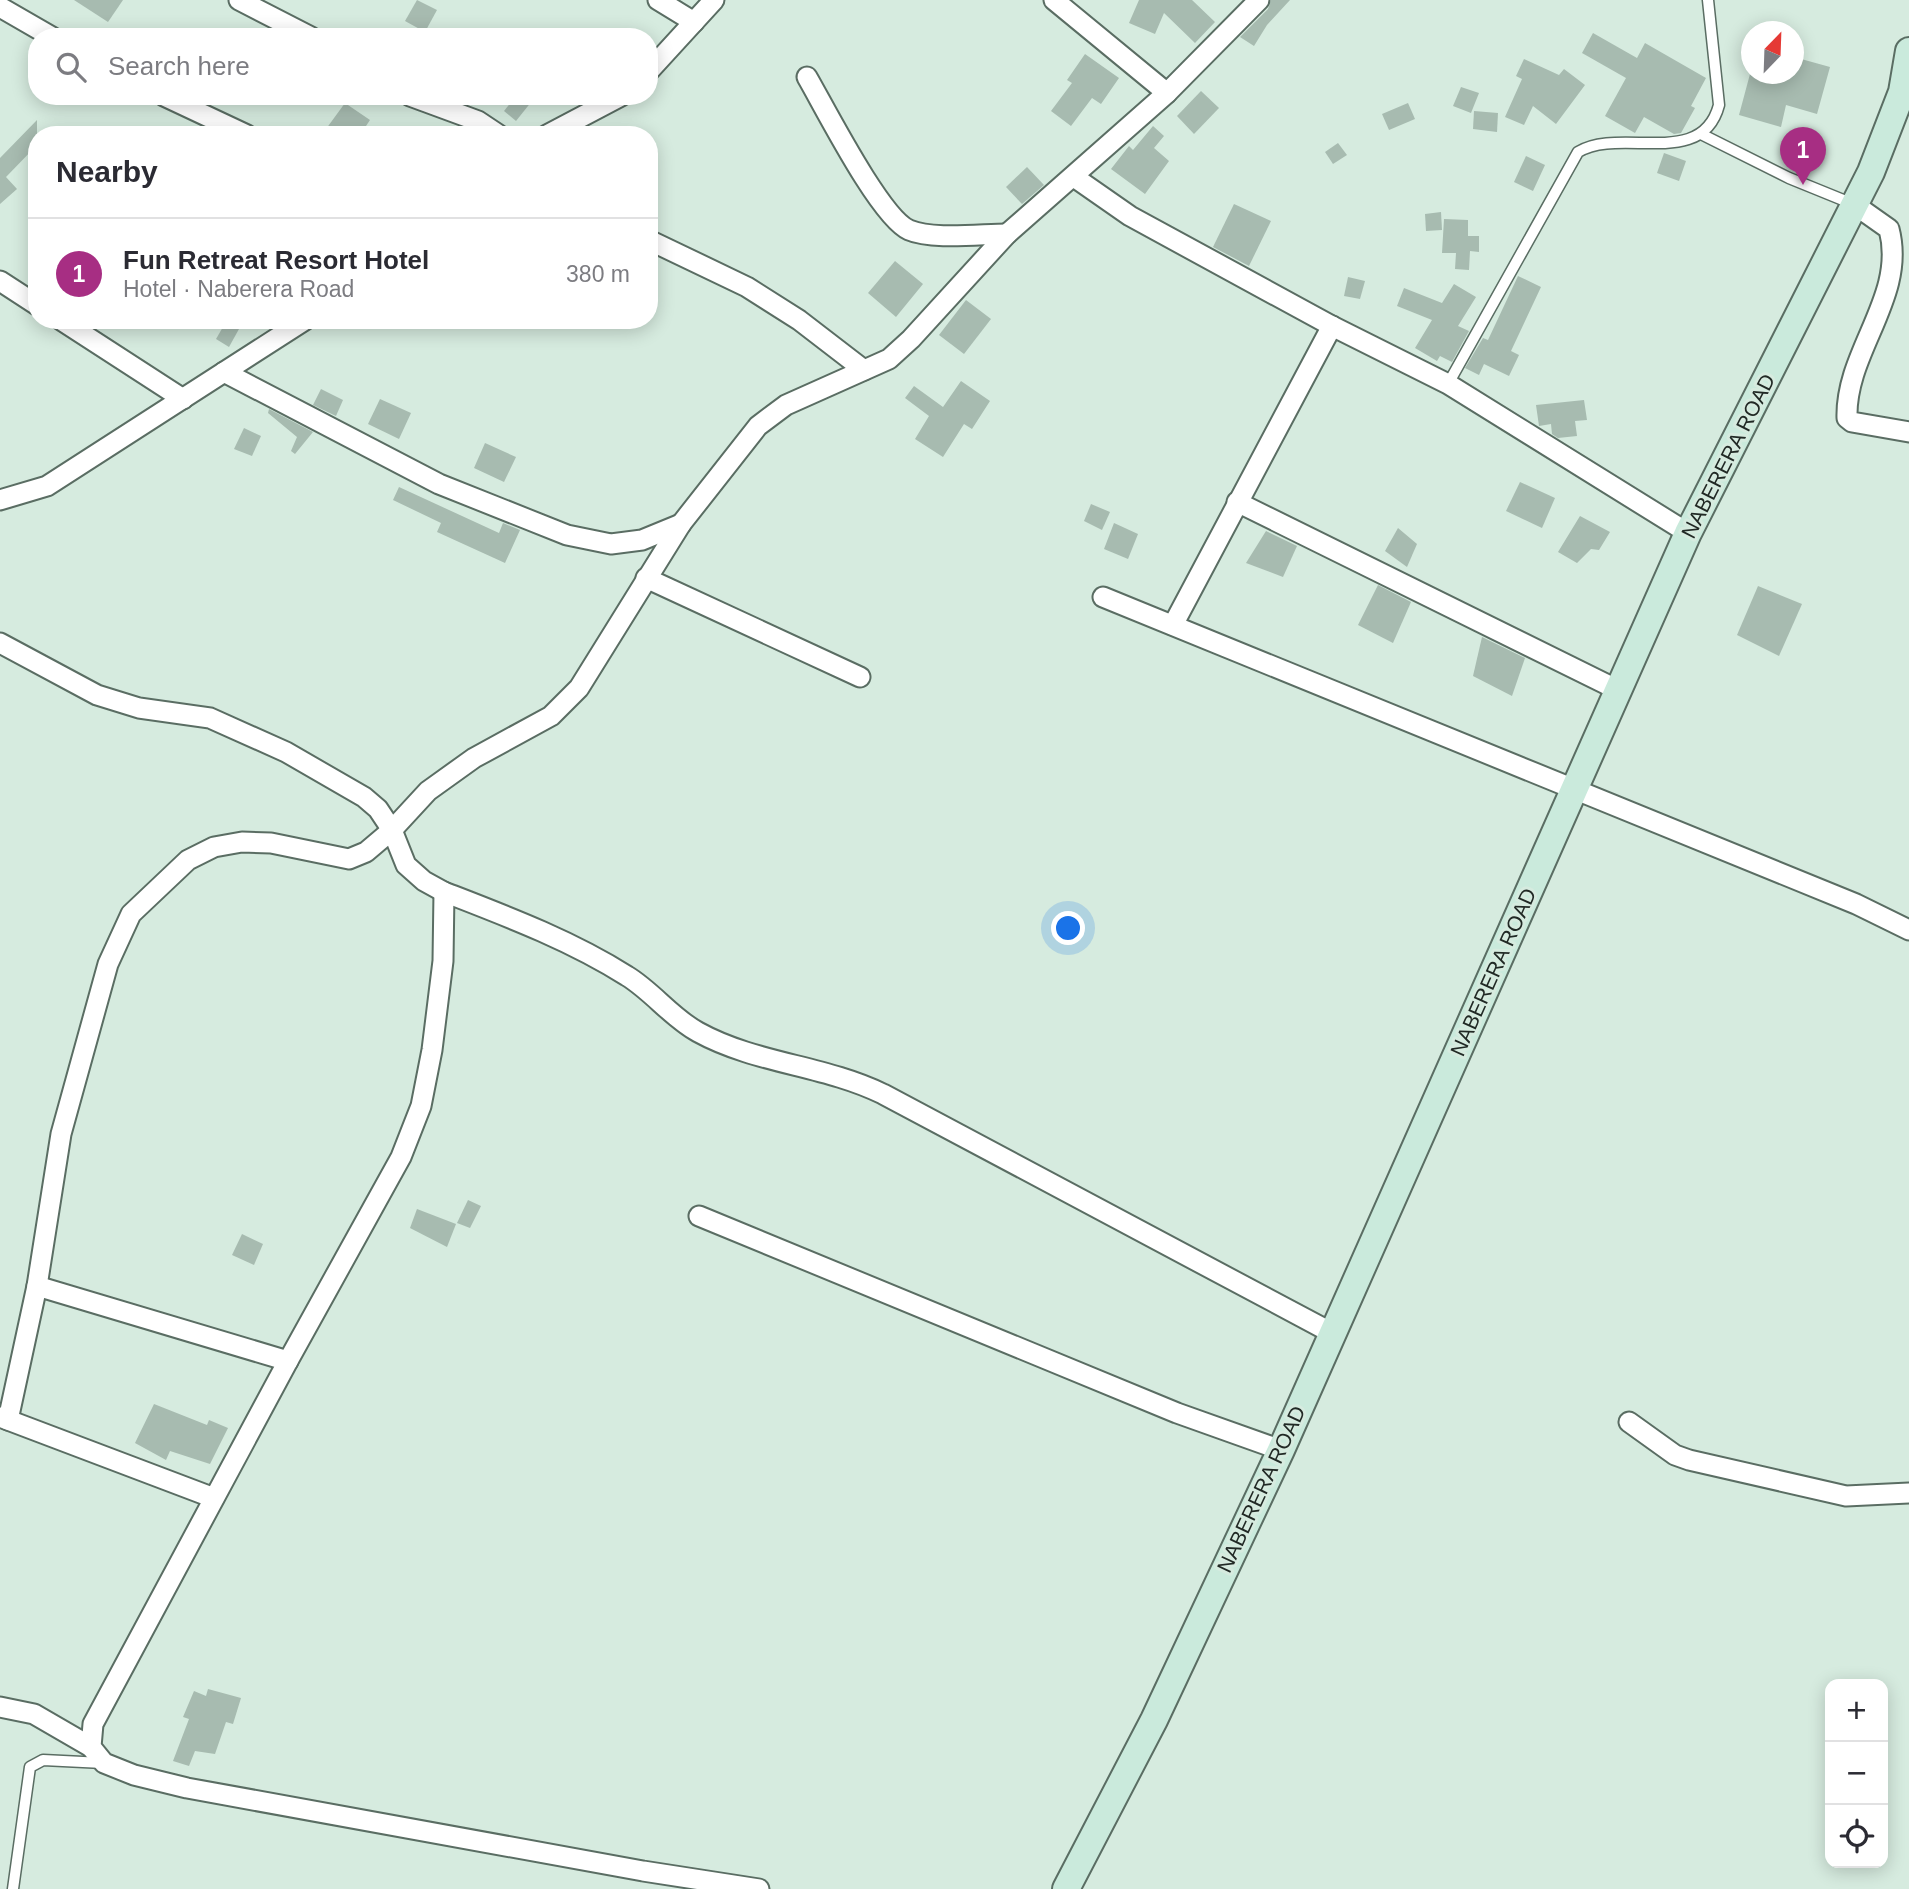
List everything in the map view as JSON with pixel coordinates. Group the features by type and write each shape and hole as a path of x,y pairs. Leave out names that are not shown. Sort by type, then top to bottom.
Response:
{"street":[{"path":"239,0 293,28"},
{"path":"658,0 694,22"},
{"path":"658,61 714,0"},
{"path":"1054,0 1167,93"},
{"path":"214,1498 4,1418 37,1286 61,1133 108,964 131,914 188,860 214,847 243,842 271,843 349,859 366,852 392,830 428,791 474,758 551,716 579,688 681,524 758,426 786,405 889,359 911,339 1007,234 1167,93 1259,0"},
{"path":"0,7 36,28"},
{"name":"NABERERA ROAD","path":"1066,1889 1154,1720 1280,1450 1689,533 1871,172 1902,92 1909,51"},
{"path":"807,76 868,181 892,215 908,229 930,233 1007,234"},
{"path":"183,105 228,126"},
{"path":"434,105 486,126"},
{"path":"564,126 604,105"},
{"path":"1074,177 1129,216 1332,326 1448,384 1689,533"},
{"path":"1854,205 1889,229 1892,252 1890,284 1867,333 1849,396 1847,418 1852,422 1909,432"},
{"path":"658,244 747,286 799,320 864,370"},
{"path":"0,281 28,298"},
{"path":"1172,625 1332,326"},
{"path":"75,329 183,399"},
{"path":"0,500 47,486 291,329"},
{"path":"224,372 439,484 567,535 611,544 642,540 681,524"},
{"path":"1237,502 1620,691"},
{"path":"646,578 860,677"},
{"path":"1103,597 1856,904 1909,930"},
{"path":"0,643 97,695 139,708 210,718 240,730 364,797 378,809 392,830 406,865 424,881 584,951 629,977 695,1031 731,1048 770,1060 831,1072 883,1094 1332,1333"},
{"path":"90,1746 93,1724 401,1157 421,1106 443,961 444,892"},
{"path":"699,1216 1177,1413 1280,1450"},
{"path":"37,1286 288,1361"},
{"path":"1629,1422 1675,1455 1689,1460 1846,1496 1909,1493"},
{"path":"0,1707 34,1714 90,1746 104,1763 134,1775 199,1790 643,1871 759,1889"}],"lane":[{"path":"1448,384 1578,152 1591,144 1674,143 1701,134 1716,117 1719,105 1708,0"},
{"path":"1701,134 1789,178 1854,205"},
{"path":"13,1889 30,1767 43,1760 104,1763"}],"building":[{"path":"74,0 123,0 108,22"},
{"path":"417,0 437,10 427,28 418,28 405,21"},
{"path":"1139,0 1192,0 1215,22 1195,43 1164,13 1155,34 1129,23"},
{"path":"1271,0 1290,0 1267,25 1254,46 1240,37 1268,9"},
{"path":"1593,33 1637,58 1645,43 1706,78 1691,106 1695,108 1681,133 1674,134 1644,117 1635,133 1605,116 1626,78 1582,53"},
{"path":"1085,54 1119,78 1101,104 1092,98 1071,126 1051,111 1072,83 1067,80"},
{"path":"1524,59 1559,75 1564,69 1585,85 1556,124 1533,106 1524,125 1505,117 1522,79 1516,76"},
{"path":"1804,60 1830,67 1817,114 1786,105 1781,127 1739,115 1747,84 1804,84"},
{"path":"1461,87 1479,93 1471,113 1453,106"},
{"path":"1201,91 1219,108 1194,134 1177,116"},
{"path":"1408,103 1415,119 1389,130 1382,114"},
{"path":"344,105 348,105 370,120 366,126 328,126"},
{"path":"509,105 529,105 516,121 504,111"},
{"path":"1474,111 1498,113 1497,132 1473,129"},
{"path":"1153,126 1164,136 1154,148 1169,161 1145,194 1111,169 1129,146 1133,150"},
{"path":"28,129 28,154 6,177 17,189 0,204 0,158"},
{"path":"1338,143 1347,155 1333,164 1325,152"},
{"path":"1664,153 1686,161 1679,181 1657,173"},
{"path":"1526,156 1545,165 1533,191 1514,182"},
{"path":"1027,167 1044,185 1022,204 1006,187"},
{"path":"1234,204 1271,221 1249,266 1213,247"},
{"path":"1441,212 1442,230 1426,231 1425,214"},
{"path":"1444,219 1468,220 1468,236 1479,236 1479,252 1470,251 1469,270 1455,269 1456,253 1442,253"},
{"path":"895,261 923,284 896,317 868,293"},
{"path":"1518,276 1541,287 1511,351 1519,355 1509,376 1484,364 1479,375 1465,368 1483,338 1488,340"},
{"path":"1348,277 1365,281 1360,299 1344,296"},
{"path":"1454,284 1476,297 1458,326 1469,331 1452,362 1440,356 1437,361 1415,348 1432,320 1397,306 1404,288 1442,303"},
{"path":"966,300 991,319 964,354 939,335"},
{"path":"222,329 239,329 229,347 216,339"},
{"path":"961,381 990,401 972,429 964,424 943,457 915,439 929,416 905,398 914,386 943,407"},
{"path":"321,389 343,400 336,416 313,405"},
{"path":"380,399 411,413 399,439 368,424"},
{"path":"1584,400 1587,420 1575,421 1577,436 1558,438 1552,434 1551,424 1539,426 1536,405"},
{"path":"269,409 313,432 295,454 291,451 297,437 268,413"},
{"path":"244,428 261,436 252,456 234,449"},
{"path":"485,443 516,457 504,482 474,468"},
{"path":"1520,482 1555,498 1542,528 1506,511"},
{"path":"399,487 499,533 503,523 520,530 505,563 437,532 441,523 393,500"},
{"path":"1091,504 1110,512 1102,530 1084,521"},
{"path":"1580,516 1610,532 1599,550 1591,549 1577,563 1558,552"},
{"path":"1114,523 1138,534 1128,559 1104,549"},
{"path":"1398,528 1417,544 1407,567 1385,551"},
{"path":"1266,531 1297,546 1283,577 1246,563"},
{"path":"1378,585 1411,602 1393,643 1358,625"},
{"path":"1758,586 1802,604 1779,656 1737,635"},
{"path":"1482,637 1525,658 1512,696 1473,676"},
{"path":"468,1200 481,1206 470,1228 457,1223"},
{"path":"417,1209 456,1224 447,1247 410,1228"},
{"path":"242,1234 263,1244 254,1265 232,1255"},
{"path":"154,1404 207,1425 209,1420 228,1428 210,1464 170,1451 166,1460 135,1443"},
{"path":"208,1689 241,1698 233,1724 226,1722 215,1754 195,1751 189,1766 173,1761 189,1719 183,1717 194,1691 206,1696"}],"place":[{"name":"Fun Retreat Resort Hotel","path":"1803,185"}]}
